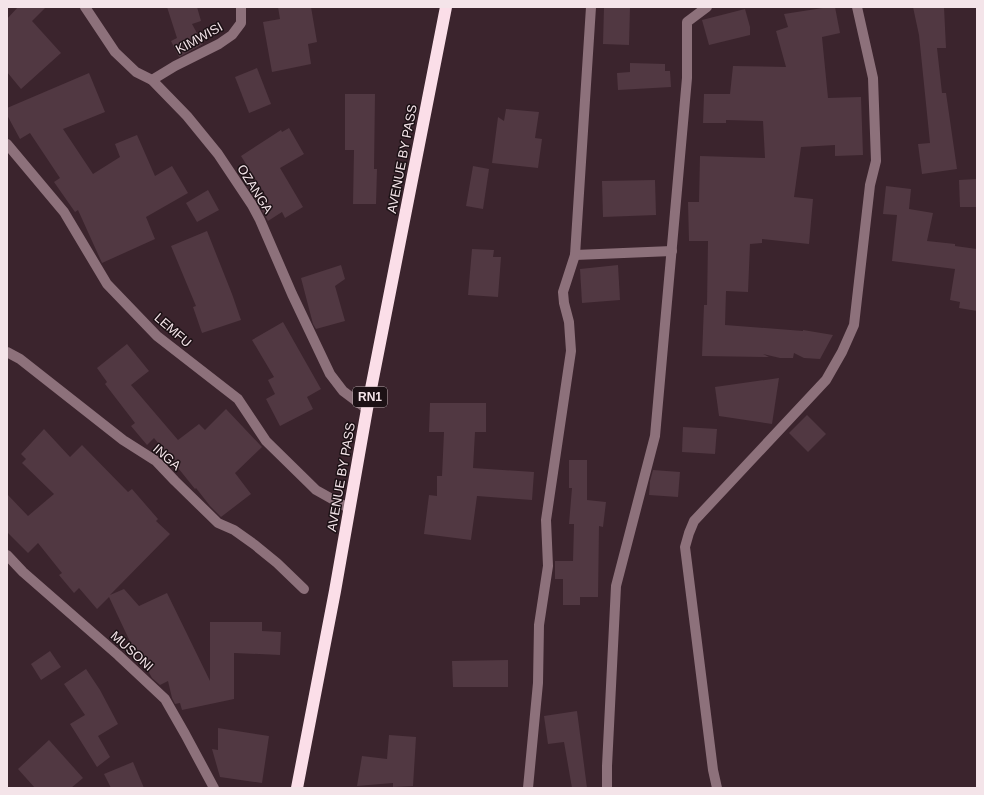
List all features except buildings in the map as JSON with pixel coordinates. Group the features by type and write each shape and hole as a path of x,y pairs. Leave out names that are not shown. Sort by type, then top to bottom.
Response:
{"highway":[{"name":"AVENUE BY PASS","path":"297,788 350,509 367,409 445,8"}],"street":[{"name":"OZANGA","path":"85,7 114,52 136,72 152,80 187,116 218,154 252,205 260,220 292,294 330,374 343,391 367,409"},
{"name":"KIMWISI","path":"152,80 175,66 219,44 232,35 241,23 241,7"},
{"path":"528,788 538,683 539,625 548,566 546,520 571,352 569,322 563,292 575,255 591,7"},
{"path":"607,788 616,586 655,436 687,78 687,22 708,7"},
{"path":"717,788 685,547 694,521 826,380 842,352 854,325 870,185 876,161 873,78 857,7"},
{"name":"LEMFU","path":"7,144 64,212 107,284 157,336 238,399 266,440 316,490 350,509"},
{"path":"575,255 672,251"},
{"name":"INGA","path":"7,352 20,359 123,440 156,461 218,523 234,530 255,545 277,563 304,589"},
{"name":"MUSONI","path":"7,555 23,572 118,655 165,699 214,788"}]}
